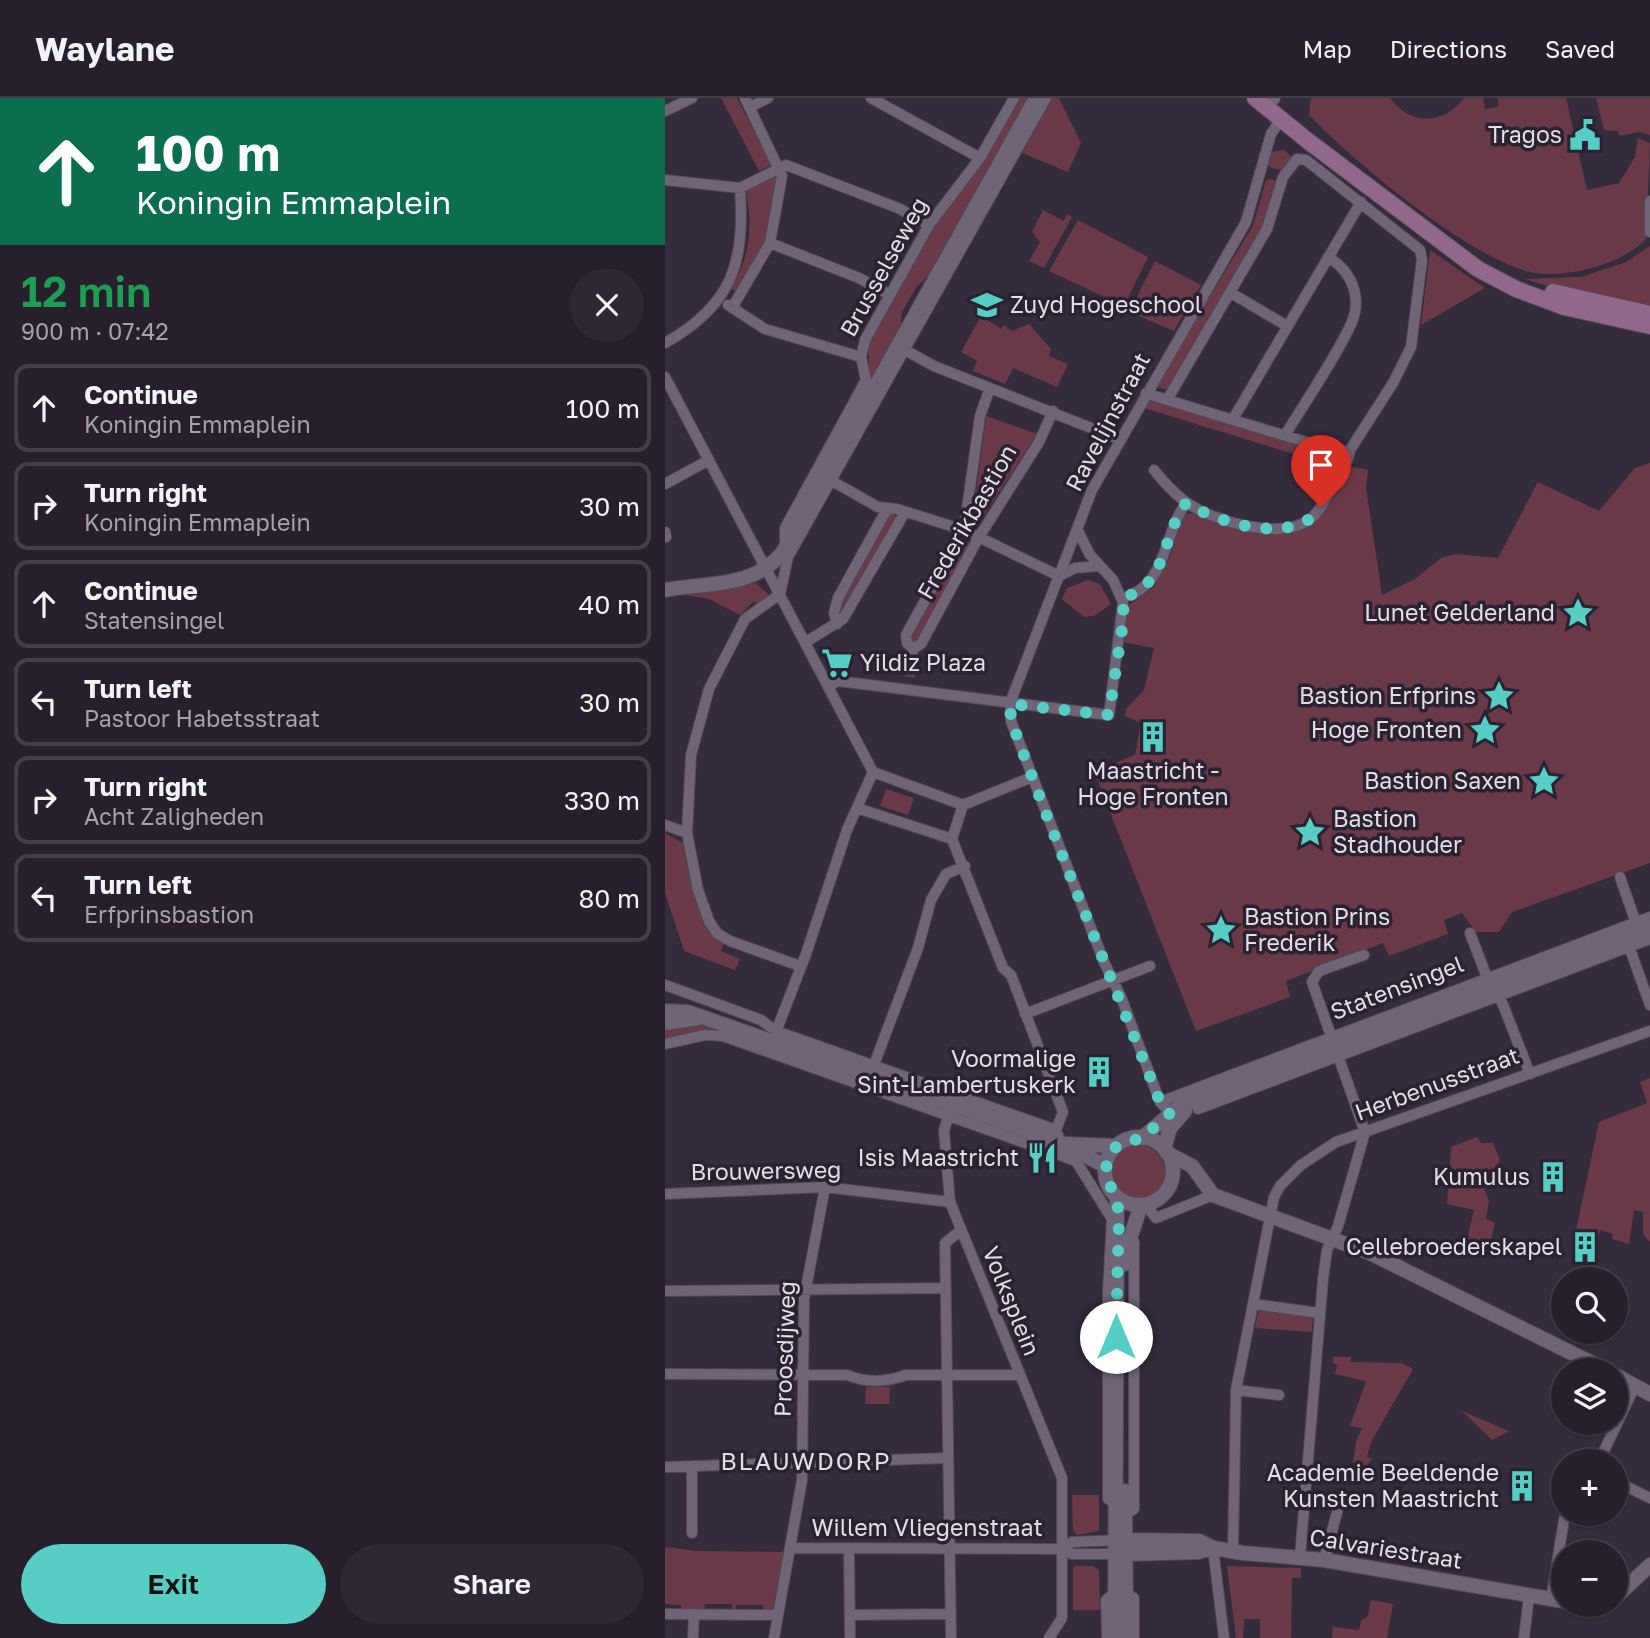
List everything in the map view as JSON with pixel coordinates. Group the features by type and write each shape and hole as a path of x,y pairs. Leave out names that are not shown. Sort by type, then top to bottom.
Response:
{"main road":[{"name":"Brusselseweg","path":"763,566 780,556 787,539 909,333 1036,98"},
{"path":"1255,98 1478,269 1537,298 1598,317 1650,326"},
{"path":"1273,99 1313,136 1324,151"},
{"path":"1443,241 1533,285 1583,301 1650,314"},
{"path":"665,590 737,582 763,566"},
{"name":"Statensingel","path":"1142,1138 1165,1107 1195,1099 1638,934"},
{"path":"667,1019 701,1017 774,1036 870,1076 1057,1141 1105,1166"},
{"name":"Statensingel","path":"1166,1151 1174,1121 1195,1099"},
{"path":"1115,1638 1120,1593 1125,1267 1117,1197 1107,1183 1105,1166 1116,1146 1126,1140 1142,1138 1192,1166 1213,1195 1375,1255 1582,1358"},
{"path":"1057,1141 1116,1146"},
{"path":"1120,1235 1143,1205 1161,1196 1170,1184 1172,1169 1166,1151"},
{"path":"1117,1197 1143,1205"},
{"path":"1628,1382 1650,1394"},
{"name":"Calvariestraat","path":"1121,1547 1198,1552 1213,1548 1300,1557 1551,1599"},
{"path":"1628,1586 1650,1565"},
{"path":"1120,1593 1126,1638"}],"street":[{"path":"665,111 692,98"},
{"path":"732,308 770,243 779,204 780,166 748,103 768,98"},
{"path":"871,98 980,158"},
{"name":"Brusselseweg","path":"787,539 785,528 863,387 867,371 861,357 865,340 929,225 980,158 1014,98"},
{"name":"Brusselseweg","path":"780,594 788,556 905,351 909,333 1046,98"},
{"name":"Ravelijnstraat","path":"1010,704 1077,529 1119,439 1246,222 1271,134 1281,119"},
{"name":"Ravelijnstraat","path":"1167,400 1270,225 1283,177 1297,159 1306,160 1361,202"},
{"path":"665,180 740,188 780,166 796,168 898,208 929,225"},
{"path":"1261,170 1283,177"},
{"path":"665,343 696,323 719,297 740,252 740,188"},
{"path":"1650,201 1650,232"},
{"path":"1154,470 1186,503 1220,519 1245,526 1298,525 1318,512 1350,450 1387,394 1411,347 1422,260 1418,248 1361,202 1233,419"},
{"path":"770,243 859,278 890,295"},
{"path":"1285,435 1354,318 1355,289 1336,262 1328,257"},
{"path":"1231,293 1287,326"},
{"path":"719,297 765,329 861,357"},
{"path":"905,351 1119,439"},
{"path":"665,377 873,772 963,805 1032,777"},
{"name":"Frederikbastion","path":"990,388 980,416 964,530 906,635 913,654 979,537 1039,442 1053,411"},
{"path":"1146,393 1339,452 1350,450"},
{"path":"665,484 709,460"},
{"path":"832,481 887,509 964,530 1059,576 1075,568 1098,566"},
{"path":"1122,598 1148,586 1164,555 1173,524 1186,503"},
{"path":"837,624 834,613 838,598 887,509"},
{"path":"806,642 837,624 905,512"},
{"path":"829,686 838,681 1109,715 1124,616 1122,598 1113,580 1098,566 1077,529"},
{"path":"780,594 744,619 705,699 689,768 687,833 698,890 709,921 717,933 730,941 800,966"},
{"path":"908,690 910,677"},
{"path":"1010,704 1010,716 1032,777 1165,1107"},
{"path":"774,1036 806,954 847,830 873,772"},
{"path":"963,805 952,839 965,866 1003,968 1011,975 1063,1111 1057,1141 1076,1161 1120,1235"},
{"path":"857,808 952,839"},
{"path":"665,825 687,833"},
{"path":"665,1044 692,1037 723,1036 870,1076 910,971 931,900 946,874 965,866"},
{"path":"1620,877 1638,934 1650,1005"},
{"name":"Statensingel","path":"1638,934 1650,917"},
{"path":"1470,933 1530,1074"},
{"path":"1300,1557 1319,1313 1332,1238 1338,1226 1365,1132 1313,988 1313,978 1319,971 1364,955"},
{"path":"1025,1014 1150,966"},
{"path":"670,988 761,1020 774,1036"},
{"path":"667,1019 692,1037"},
{"name":"Herbenusstraat","path":"1233,1551 1236,1391 1270,1216 1278,1188 1301,1165 1336,1142 1650,1031"},
{"name":"Statensingel","path":"1165,1107 1334,1047"},
{"name":"Volksplein","path":"950,1104 944,1149 950,1202 1018,1375 948,1375 945,1243 948,1237 960,1231"},
{"name":"Brouwersweg","path":"665,1194 825,1187 950,1202"},
{"name":"Proosdijweg","path":"774,1638 803,1460 805,1290 825,1187"},
{"path":"1143,1205 1156,1218 1213,1195"},
{"path":"665,1291 946,1288"},
{"path":"1253,1304 1319,1313"},
{"path":"665,1374 848,1375 857,1379 890,1381 906,1375 948,1375 951,1638"},
{"path":"1018,1375 1062,1478 1062,1612 1049,1638"},
{"path":"1605,1449 1635,1386"},
{"path":"1236,1391 1279,1395"},
{"path":"665,1467 803,1460 948,1458"},
{"path":"692,1466 692,1533"},
{"path":"1628,1487 1650,1498"},
{"path":"1324,1560 1338,1509"},
{"name":"Willem Vliegenstraat","path":"790,1548 1062,1549 1072,1542 1121,1547"},
{"path":"849,1548 850,1638"},
{"path":"1213,1548 1224,1638"},
{"path":"1107,1638 1107,1600 1120,1593 1134,1598 1134,1638"},
{"path":"1524,1638 1530,1596"},
{"path":"665,1614 778,1615"},
{"path":"693,1638 694,1614"},
{"path":"850,1615 950,1614"}],"shaded area":[{"path":"721,98 737,98 772,165 759,171"},
{"path":"1018,98 1030,98 931,274 917,286 902,312 900,331 870,383 868,344 932,226"},
{"path":"1052,98 1059,98 1081,143 1068,172 1022,153"},
{"path":"1311,98 1390,98 1407,114 1427,119 1447,113 1464,98 1483,98 1485,109 1498,107 1498,98 1566,98 1587,190 1619,183 1635,157 1638,138 1650,143 1646,239 1622,256 1573,272 1540,274 1501,261 1442,226 1353,157 1309,115"},
{"path":"1596,98 1650,98 1650,135 1639,132 1620,136 1618,131 1604,130"},
{"path":"1284,150 1292,157 1281,170 1271,168 1268,164 1271,152"},
{"path":"778,173 766,242 736,292 731,289 742,265 748,241 746,191"},
{"path":"1266,180 1277,182 1266,222 1167,390 1155,386 1253,226"},
{"path":"1043,210 1064,221 1067,214 1072,217 1044,268 1029,261 1040,242 1032,232"},
{"path":"1078,220 1148,257 1124,306 1049,271"},
{"path":"1650,246 1650,310 1590,300 1525,279 1581,277 1626,262"},
{"path":"1430,250 1485,288 1421,325"},
{"path":"1155,261 1201,285 1174,331 1129,312"},
{"path":"981,316 1001,329 1004,325 1012,331 1029,324 1051,349 1049,356 1068,364 1057,387 1013,368 1005,384 973,371 977,361 961,352"},
{"path":"1150,398 1340,455 1336,467 1144,408"},
{"path":"986,416 1037,434 976,528 972,524"},
{"path":"1650,463 1650,863 1512,912 1499,932 1476,932 1462,913 1444,920 1448,934 1389,956 1383,943 1286,981 1290,997 1196,1031 1094,771 1135,755 1140,727 1156,732 1158,730 1125,716 1126,709 1144,690 1154,648 1123,642 1127,606 1154,587 1170,556 1183,515 1191,513 1275,528 1306,526 1315,522 1325,511 1349,466 1368,470 1366,487 1382,595 1415,579 1441,558 1456,554 1498,558 1538,482 1599,511 1635,468"},
{"path":"890,512 897,517 840,612 839,604"},
{"path":"963,539 972,544 918,646 911,646 909,635"},
{"path":"1088,580 1100,584 1111,604 1094,616 1084,617 1062,599 1067,588"},
{"path":"756,583 769,595 756,604 754,601 740,615 709,599 685,595"},
{"path":"886,789 914,798 908,815 880,806"},
{"path":"665,833 683,843 705,924 724,943 721,951 740,959 735,970 684,951 665,893"},
{"path":"699,1023 768,1046 721,1034 665,1040 665,1027"},
{"path":"1650,1078 1650,1242 1643,1234 1643,1212 1634,1210 1629,1244 1612,1239 1613,1234 1600,1230 1596,1242 1575,1235 1599,1122 1647,1103 1640,1082"},
{"path":"1477,1137 1481,1143 1493,1143 1500,1160 1495,1171 1481,1179 1489,1201 1486,1219 1495,1223 1489,1248 1466,1244 1474,1210 1447,1204 1451,1147"},
{"path":"1138,1145 1157,1153 1165,1172 1157,1191 1138,1199 1119,1191 1111,1172 1119,1153"},
{"path":"1259,1307 1313,1315 1312,1332 1255,1328"},
{"path":"1333,1357 1351,1357 1351,1362 1402,1363 1413,1369 1371,1442 1367,1457 1372,1459 1354,1483 1352,1476 1358,1464 1353,1463 1356,1441 1362,1428 1350,1426 1366,1381 1335,1374 1337,1365 1333,1363"},
{"path":"866,1387 890,1387 889,1404 865,1404"},
{"path":"1462,1411 1509,1431 1492,1440"},
{"path":"1072,1495 1099,1495 1099,1531 1077,1535 1073,1530"},
{"path":"665,1547 696,1551 787,1552 774,1609 764,1611 763,1605 736,1605 736,1611 732,1611 732,1604 705,1604 704,1611 681,1610 681,1605 665,1604"},
{"path":"1075,1566 1093,1566 1099,1570 1100,1610 1073,1610"},
{"path":"1227,1566 1301,1568 1301,1578 1292,1578 1291,1638 1260,1638 1260,1619 1244,1619 1243,1638 1236,1638"},
{"path":"1371,1600 1393,1604 1387,1638 1332,1638 1333,1627 1359,1630 1361,1621 1368,1616"}],"tunnel":[{"path":"910,677 912,659"}],"place":[{"name":"Tragos","path":"1585,135"},
{"name":"Zuyd Hogeschool","path":"987,305"},
{"name":"Lunet Gelderland","path":"1578,613"},
{"name":"Yildiz Plaza","path":"837,663"},
{"name":"Bastion Erfprins","path":"1499,696"},
{"name":"Hoge Fronten","path":"1485,730"},
{"name":"Maastricht - Hoge Fronten","path":"1153,737"},
{"name":"Bastion Saxen","path":"1544,781"},
{"name":"Bastion Stadhouder","path":"1310,832"},
{"name":"Bastion Prins Frederik","path":"1221,930"},
{"name":"Voormalige Sint-Lambertuskerk","path":"1099,1072"},
{"name":"Isis Maastricht","path":"1042,1158"},
{"name":"Kumulus","path":"1553,1177"},
{"name":"Cellebroederskapel","path":"1585,1247"},
{"name":"Academie Beeldende Kunsten Maastricht","path":"1522,1486"}],"district":[{"name":"BLAUWDORP","path":"806,1462"}],"route":[{"path":"1116,1337 1119,1214 1117,1197 1105,1178 1106,1162 1116,1146 1126,1140 1142,1138 1170,1113 1160,1102 1038,794 1011,720 1010,704 1109,715 1124,616 1122,598 1145,590 1148,586 1164,555 1178,513 1186,503 1204,513 1233,523 1265,528 1304,523 1321,507"}]}
